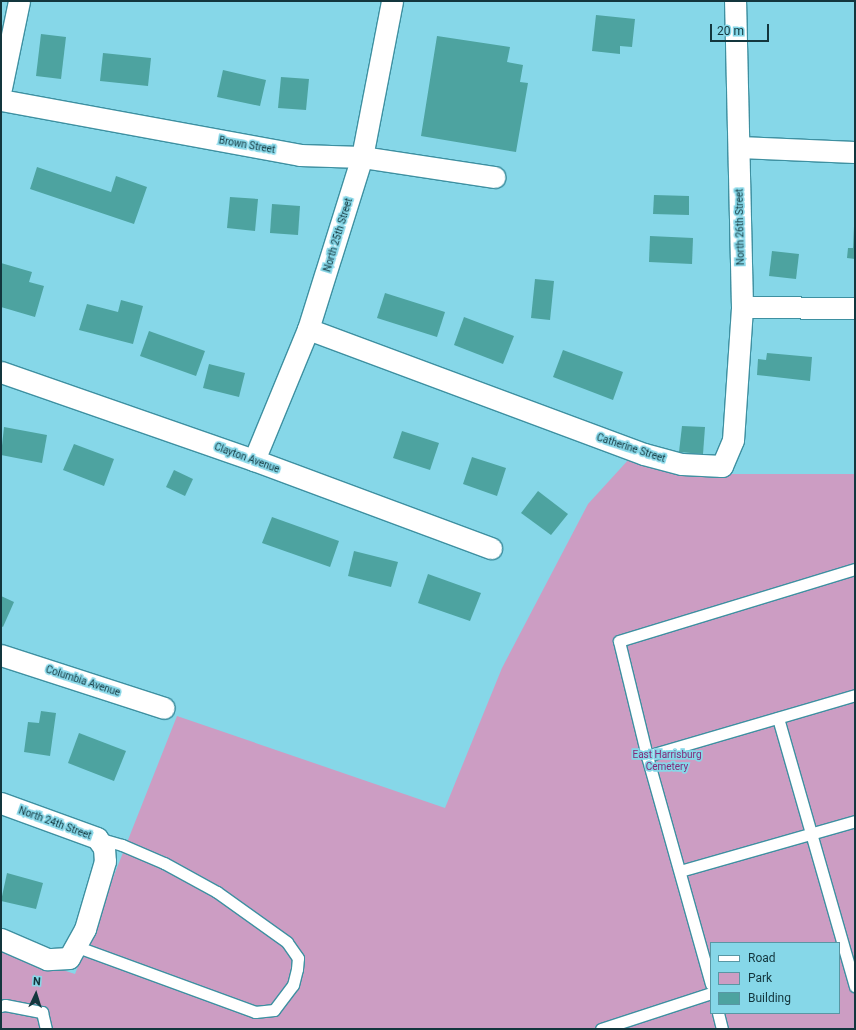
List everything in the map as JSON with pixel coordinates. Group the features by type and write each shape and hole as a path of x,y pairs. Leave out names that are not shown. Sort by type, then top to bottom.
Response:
{"street":[{"path":"1,88 19,1"},
{"name":"North 25th Street","path":"254,460 308,329 362,157 392,1"},
{"name":"North 26th Street","path":"735,1 742,307"},
{"name":"Brown Street","path":"1,100 300,155 362,157 494,177"},
{"path":"739,147 855,152"},
{"path":"742,307 855,308"},
{"name":"Catherine Street","path":"308,329 644,454 682,464 722,466 733,440 742,307"},
{"name":"Clayton Avenue","path":"1,372 254,460 491,548"},
{"name":"Columbia Avenue","path":"1,655 164,708"},
{"name":"North 24th Street","path":"1,803 100,843"},
{"path":"1,939 47,959 72,952 85,929 105,861 100,843"}],"lane":[{"path":"710,980 647,756 619,641 855,569"},
{"path":"647,756 855,695"},
{"path":"778,718 855,986"},
{"path":"680,871 855,821"},
{"path":"72,952 255,1012 274,1010 293,985 298,958 287,942 217,892 164,863 122,845 100,843"},
{"path":"601,1029 710,993"},
{"path":"1,1006 5,1005 42,1012 46,1029"},
{"path":"718,1014 722,1029"}],"green space":[{"name":"East Harrisburg Cemetery","path":"630,458 717,474 855,474 855,1029 1,1029 1,950 75,974 177,716 445,808 502,668 588,504"}],"building":[{"path":"596,15 635,19 632,47 620,46 620,54 592,51"},
{"path":"41,34 66,37 61,79 36,76"},
{"path":"437,36 510,47 507,62 523,65 520,82 528,83 516,152 421,136"},
{"path":"103,53 151,58 148,86 100,81"},
{"path":"223,70 266,80 260,106 217,97"},
{"path":"281,77 309,79 306,110 278,108"},
{"path":"37,167 111,192 116,176 147,187 134,224 30,189"},
{"path":"654,195 689,196 689,215 653,214"},
{"path":"230,197 258,199 255,231 227,228"},
{"path":"272,204 300,206 298,235 270,233"},
{"path":"854,226 855,259 847,258 848,248 853,248"},
{"path":"650,236 693,238 692,264 649,262"},
{"path":"772,251 799,254 796,279 769,276"},
{"path":"1,263 32,272 29,282 44,286 35,317 1,307"},
{"path":"535,279 554,281 550,320 531,318"},
{"path":"385,293 445,312 437,337 377,318"},
{"path":"121,300 143,306 133,344 79,330 87,304 118,312"},
{"path":"464,317 514,336 503,364 454,345"},
{"path":"149,331 205,351 196,376 140,356"},
{"path":"563,350 623,372 613,400 553,377"},
{"path":"767,353 812,357 810,381 757,375 758,359 766,360"},
{"path":"209,364 245,373 239,397 203,388"},
{"path":"682,426 705,427 703,454 679,452"},
{"path":"4,427 47,435 42,463 1,455"},
{"path":"402,431 439,443 430,470 393,458"},
{"path":"74,444 114,459 104,486 63,470"},
{"path":"472,457 506,468 497,496 463,484"},
{"path":"174,470 193,479 185,496 166,487"},
{"path":"538,491 568,514 551,535 521,513"},
{"path":"272,517 339,541 330,567 262,543"},
{"path":"354,551 398,562 391,587 348,576"},
{"path":"428,574 481,593 470,621 418,603"},
{"path":"1,596 14,602 3,627 1,626"},
{"path":"41,711 56,713 50,756 24,752 28,722 39,723"},
{"path":"79,733 126,751 114,781 68,763"},
{"path":"7,873 43,883 36,909 1,901"}]}
